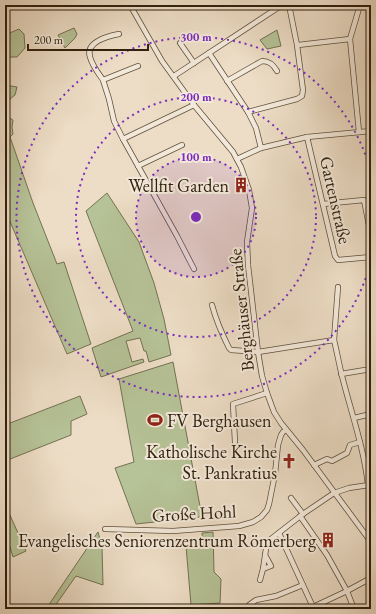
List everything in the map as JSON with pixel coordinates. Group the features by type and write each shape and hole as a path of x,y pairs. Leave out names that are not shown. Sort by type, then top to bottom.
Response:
{"street":[{"name":"Berghäuser Straße","path":"130,5 162,60 194,105 237,159 244,173 252,208 247,242 250,289 262,376 274,412 371,542"},
{"path":"174,76 283,5 289,5 298,45 303,90 302,96 297,99 248,112"},
{"path":"359,132 350,39 360,5"},
{"path":"119,34 107,36 97,41 91,48 89,54 90,59 103,80 114,121 194,269"},
{"path":"298,45 350,39"},
{"path":"180,42 194,63"},
{"path":"209,53 248,112 256,128 262,148"},
{"path":"227,81 262,61 267,61 274,66 277,71"},
{"path":"103,80 138,66"},
{"path":"123,139 194,105"},
{"path":"237,159 262,148 307,137 371,131"},
{"name":"Gartenstraße","path":"307,137 335,256 338,260 371,257"},
{"path":"138,166 182,144"},
{"path":"323,204 364,200 368,196"},
{"path":"364,200 371,236"},
{"path":"260,580 264,569 267,542 334,493 349,488 370,485 354,418 341,374 334,340 338,287"},
{"path":"212,305 215,318 231,350 258,352 334,340"},
{"path":"341,374 371,369"},
{"path":"235,442 233,404 267,393"},
{"path":"354,418 371,414"},
{"name":"Große Hohl","path":"105,528 173,532 239,526 253,522 267,510 275,474 278,445 281,435 286,430"},
{"path":"314,465 327,459 332,462 347,453 350,445 360,442"},
{"path":"291,498 327,555 347,591 354,609"},
{"path":"279,533 313,607 371,578"},
{"path":"250,609 250,605 256,600 276,596 303,585"}],"green space":[{"path":"74,28 77,34 65,48 58,35"},
{"path":"19,29 24,34 25,48 17,57 9,57 5,46 5,35"},
{"path":"277,30 281,46 267,49 260,40"},
{"path":"5,85 17,87 15,95 5,105"},
{"path":"5,112 8,117 13,120 13,134 10,137 33,203 57,264 64,262 91,344 67,354 5,210"},
{"path":"107,193 139,242 154,283 164,319 171,355 149,362 140,338 126,341 132,362 143,359 144,362 101,377 92,348 133,331 86,211"},
{"name":"FV Berghausen","path":"173,362 202,517 136,524 115,468 134,462 119,379"},
{"path":"80,396 87,414 71,421 71,435 5,461 5,425"},
{"path":"5,504 26,551 13,557 5,531"},
{"path":"98,532 102,547 103,585 76,576 54,609 46,609"},
{"path":"213,532 214,572 221,579 220,603 191,605 186,546 202,544 202,533"}],"place":[{"name":"Wellfit Garden","path":"241,185"},
{"name":"FV Berghausen","path":"155,420"},
{"name":"Katholische Kirche St. Pankratius","path":"289,461"},
{"name":"Evangelisches Seniorenzentrum Römerberg","path":"328,540"}]}
